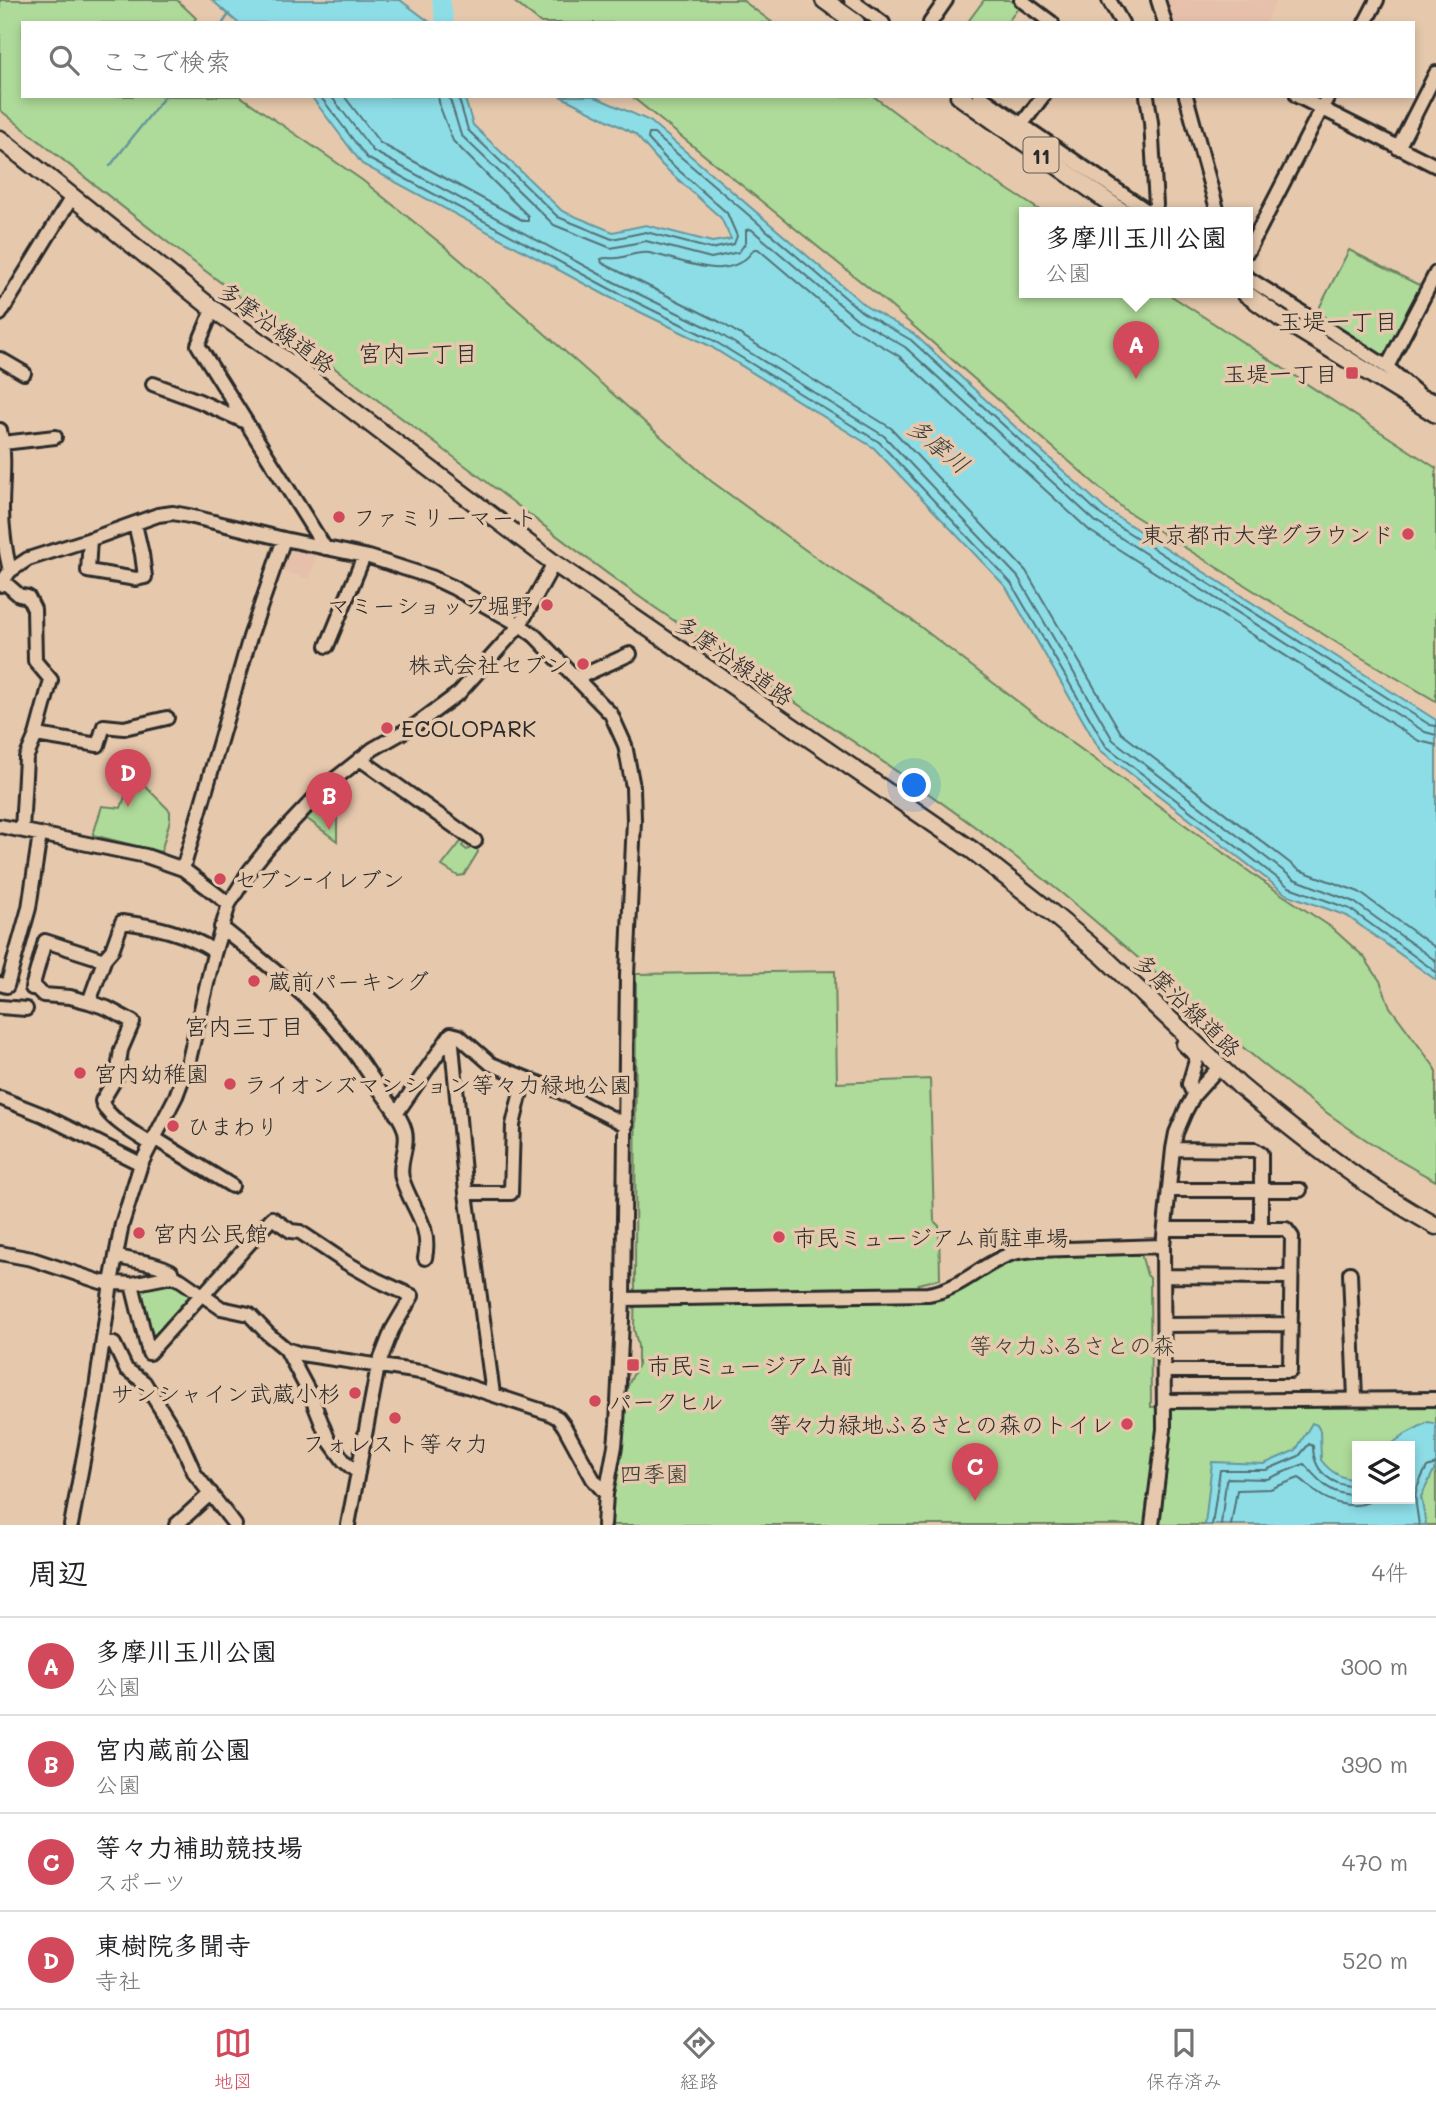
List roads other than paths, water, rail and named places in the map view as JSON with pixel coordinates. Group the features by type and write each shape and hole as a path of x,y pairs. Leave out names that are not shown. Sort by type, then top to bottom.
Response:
{"main road":[{"path":"824,0 853,21"},
{"name":"11","path":"962,98 1116,207"},
{"name":"多摩沿線道路","path":"0,139 213,309 297,368 554,563 972,850 1073,930 1262,1105 1361,1181 1436,1226"},
{"path":"1252,298 1280,318 1419,400 1436,414"}],"street":[{"path":"851,0 880,21"},
{"path":"931,21 946,0"},
{"path":"1021,0 1049,21"},
{"path":"1109,0 1121,21"},
{"path":"1158,0 1164,21"},
{"path":"1366,21 1377,0"},
{"path":"1398,148 1436,73"},
{"path":"983,98 1142,207"},
{"path":"1022,124 1042,98"},
{"path":"1147,98 1155,207"},
{"path":"1187,98 1217,207"},
{"path":"1301,98 1436,166"},
{"path":"1253,241 1327,98"},
{"path":"0,314 72,197"},
{"path":"1387,368 1436,273"},
{"path":"1253,281 1387,368 1419,400 1436,401"},
{"path":"213,309 198,345 326,548"},
{"path":"0,359 24,373"},
{"path":"153,384 247,423"},
{"path":"22,830 26,758 36,735 51,680 35,661 34,609 29,597 19,594 4,579 1,437 55,437"},
{"path":"4,579 28,559 158,515 173,513 364,556 440,581 535,636 611,714 625,745 633,787 634,820 627,962 623,1299 615,1446 606,1494 604,1525"},
{"path":"90,539 89,571 136,579 145,577 135,524"},
{"path":"183,869 250,637 284,539"},
{"path":"327,646 364,556"},
{"path":"71,1525 85,1457 122,1224 141,1164 176,1096 188,1064 214,951 229,904 250,870 270,845 326,786 360,759 417,724 459,692 520,625 554,563"},
{"path":"577,678 631,654"},
{"path":"36,735 98,745 104,726 124,728 167,718"},
{"path":"360,759 475,841"},
{"path":"0,826 124,850 183,869 229,904"},
{"path":"0,984 7,986 29,908 40,834"},
{"path":"89,1002 104,960 112,950 122,922 156,926 196,940 214,951"},
{"path":"220,928 297,989 354,1050 397,1114 405,1130 407,1143 401,1175 424,1224 427,1238 425,1258"},
{"path":"104,960 45,941 32,988 36,988 43,995 70,997 107,1008 133,1022 121,1050 117,1076 102,1101 103,1108 120,1123 232,1186"},
{"path":"0,1007 26,1009"},
{"path":"451,1034 459,1036 491,1064 561,1093 626,1125"},
{"path":"397,1114 451,1034"},
{"path":"451,1034 466,1193 493,1394"},
{"path":"1183,1044 1197,1058 1189,1084 1194,1094"},
{"path":"1152,1525 1164,1429 1163,1246 1173,1149 1176,1133 1194,1094 1220,1066"},
{"path":"466,1193 512,1193 513,1125 524,1079"},
{"path":"0,1098 33,1110 141,1164"},
{"path":"1173,1149 1255,1150 1261,1154 1261,1229"},
{"path":"1169,1190 1300,1190"},
{"path":"132,1284 149,1353 272,1219 291,1231 300,1232 377,1280 412,1296 392,1330 378,1366 348,1525"},
{"path":"1164,1371 1290,1371 1291,1324 1290,1232 1286,1229 1165,1229"},
{"path":"623,1299 928,1294 959,1284 1017,1252 1163,1246"},
{"path":"0,1253 32,1259 101,1282 132,1284 172,1276 221,1308 249,1314 286,1349 325,1359 427,1373 558,1418 593,1479 606,1494"},
{"path":"116,1256 158,1264 171,1271 172,1276"},
{"path":"1350,1273 1355,1399"},
{"path":"1163,1276 1291,1277"},
{"path":"1164,1325 1291,1324"},
{"path":"103,1341 114,1344 126,1368 144,1382 179,1438 195,1474 235,1525"},
{"path":"286,1349 311,1396 328,1439 344,1461 358,1473"},
{"path":"1165,1401 1436,1399"},
{"path":"176,1525 211,1493"}],"water":[{"path":"212,0 400,0 428,21 236,21"},
{"name":"多摩川","path":"312,98 465,98 473,125 562,211 613,232 646,225 712,242 731,239 721,218 662,165 635,134 564,98 598,98 650,121 867,307 914,334 1105,509 1436,720 1436,980 1347,916 1286,894 1100,750 1006,587 874,448 708,345 607,296 362,164"},
{"path":"1428,1422 1436,1424 1436,1466 1421,1497 1426,1525 1205,1525 1212,1462 1264,1464 1296,1450 1312,1423 1317,1425 1320,1431 1321,1460 1337,1474 1352,1478 1352,1504 1415,1504 1415,1441 1396,1441"}],"waterway":[{"path":"441,0 445,21"},
{"path":"224,21 229,14"},
{"path":"110,166 163,98"}],"place":[{"name":"玉堤一丁目","path":"1352,373"},
{"name":"多摩川玉川公園","path":"1136,379"},
{"name":"ファミリーマート","path":"339,517"},
{"name":"東京都市大学グラウンド","path":"1408,534"},
{"name":"マミーショップ堀野","path":"547,605"},
{"name":"株式会社セブン","path":"583,664"},
{"name":"ECOLOPARK","path":"387,728"},
{"name":"東樹院多聞寺","path":"128,807"},
{"name":"宮内蔵前公園","path":"329,830"},
{"name":"セブン-イレブン","path":"220,879"},
{"name":"蔵前パーキング","path":"254,981"},
{"name":"宮内幼稚園","path":"80,1073"},
{"name":"ライオンズマンション等々力緑地公園","path":"230,1084"},
{"name":"ひまわり","path":"173,1126"},
{"name":"宮内公民館","path":"139,1233"},
{"name":"市民ミュージアム前駐車場","path":"779,1237"},
{"name":"市民ミュージアム前","path":"633,1365"},
{"name":"サンシャイン武蔵小杉","path":"355,1393"},
{"name":"パークヒル","path":"595,1401"},
{"name":"フォレスト等々力","path":"395,1418"},
{"name":"等々力緑地ふるさとの森のトイレ","path":"1127,1424"},
{"name":"等々力補助競技場","path":"975,1501"}],"district":[{"name":"玉堤一丁目","path":"1338,320"},
{"name":"宮内一丁目","path":"418,352"},
{"name":"宮内三丁目","path":"244,1025"}],"park label":[{"name":"等々力ふるさとの森","path":"1072,1345"},
{"name":"四季園","path":"654,1473"}]}
